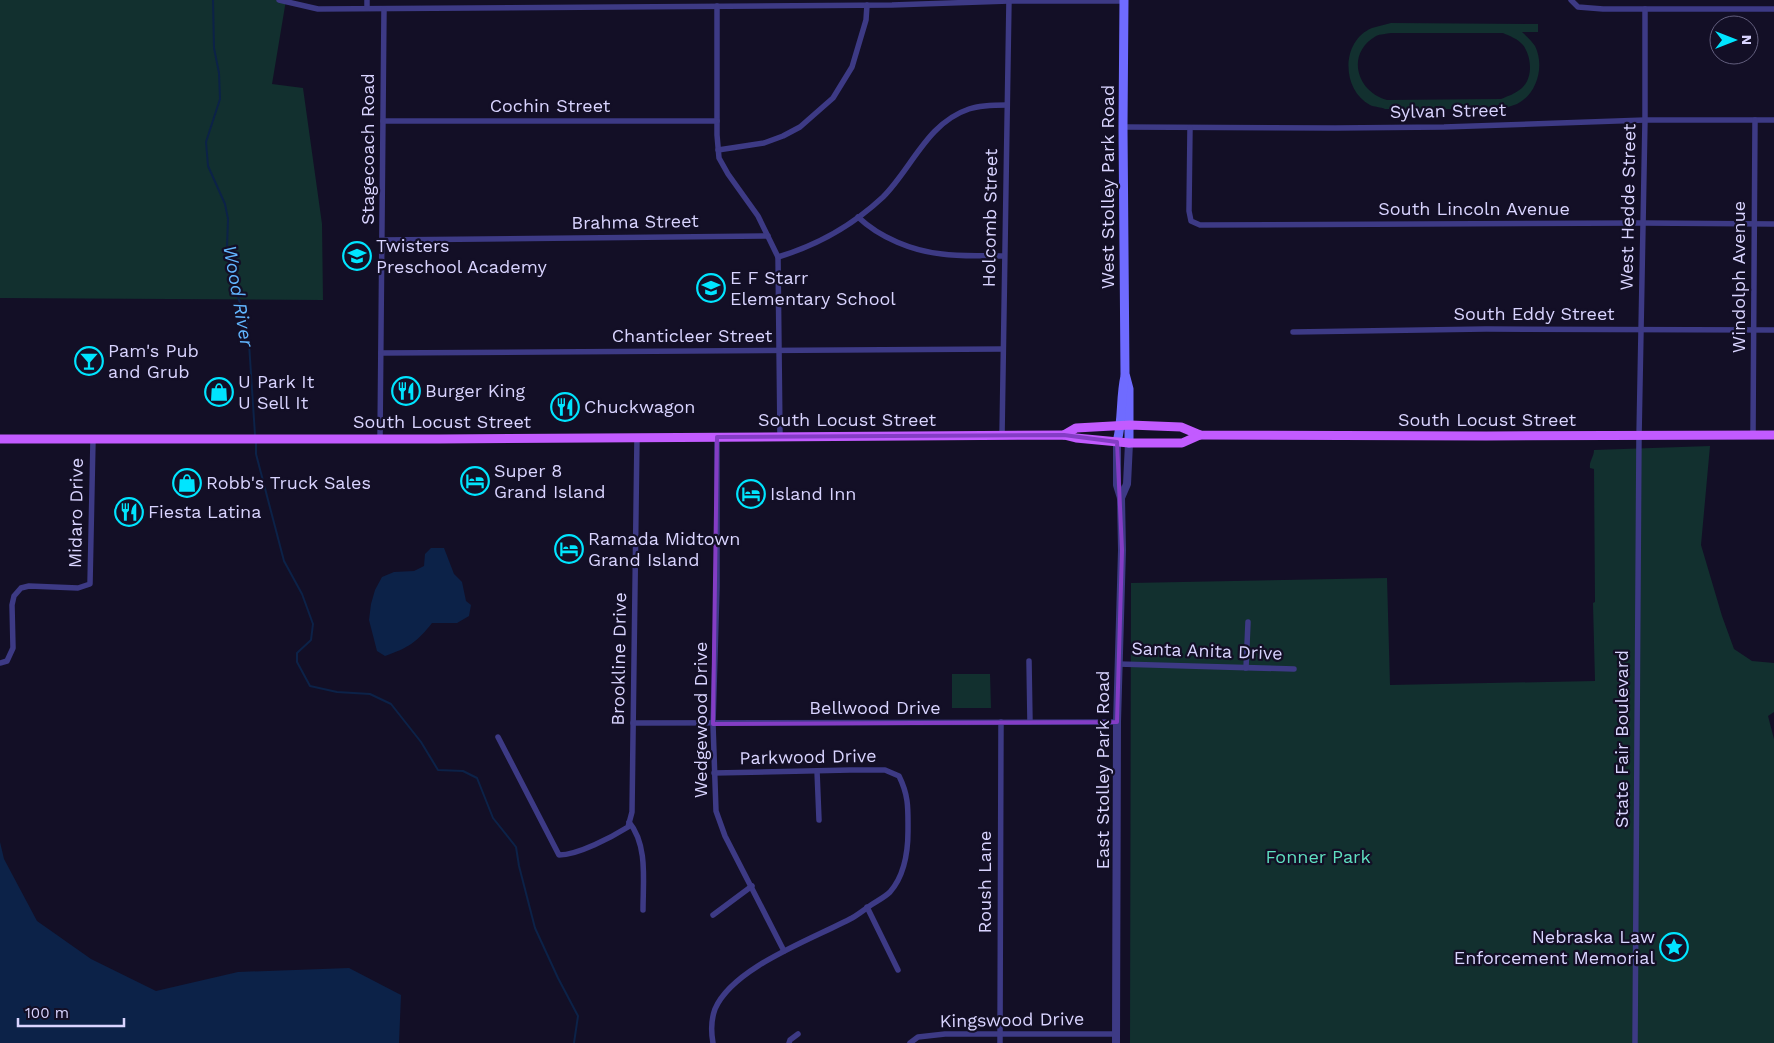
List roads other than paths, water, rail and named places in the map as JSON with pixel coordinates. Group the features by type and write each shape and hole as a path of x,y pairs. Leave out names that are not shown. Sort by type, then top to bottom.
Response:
{"main road":[{"name":"West Stolley Park Road","path":"1124,1 1125,374 1129,389 1126,425 1129,443"},
{"name":"West Stolley Park Road","path":"1118,442 1126,425"},
{"name":"South Locust Street","path":"1064,435 1076,428 1126,425 1181,427 1200,435"},
{"name":"South Locust Street","path":"0,439 1064,435 1076,438 1129,443 1182,442 1200,435 1774,435"}],"street":[{"path":"279,0 318,8 384,9 867,5 892,2 1009,0 1124,1"},
{"path":"356,0 356,8"},
{"path":"367,0 367,8"},
{"name":"Holcomb Street","path":"1002,436 1009,0"},
{"path":"1572,2 1578,7 1645,9 1774,8"},
{"path":"718,150 764,143 783,136 800,127 833,98 855,60 866,20 867,5"},
{"path":"717,6 717,121 719,158 758,216 778,257 780,437"},
{"name":"Stagecoach Road","path":"380,439 384,9"},
{"name":"West Hedde Street","path":"1639,436 1645,120 1645,9"},
{"path":"778,257 804,249 848,226 883,196 922,145 939,127 956,114 970,108 1007,105"},
{"name":"Sylvan Street","path":"1123,127 1444,127 1645,120 1774,120"},
{"name":"Windolph Avenue","path":"1753,435 1755,120"},
{"name":"Cochin Street","path":"383,121 717,121"},
{"name":"South Lincoln Avenue","path":"1190,128 1189,205 1191,221 1200,225 1774,224"},
{"path":"858,217 865,224 885,236 914,248 942,254 1004,256"},
{"name":"Brahma Street","path":"382,240 768,236"},
{"name":"South Eddy Street","path":"1293,332 1486,329 1774,330"},
{"name":"Chanticleer Street","path":"381,353 1003,349"},
{"name":"State Fair Boulevard","path":"1635,1043 1639,436"},
{"name":"Brookline Drive","path":"629,822 632,812 637,437"},
{"name":"Wedgewood Drive","path":"717,437 713,724 716,811 725,836 784,951"},
{"name":"Midaro Drive","path":"0,663 7,661 13,648 12,605 14,596 21,588 29,586 70,589 90,584 93,440"},
{"name":"East Stolley Park Road","path":"1118,442 1117,485 1122,498"},
{"name":"East Stolley Park Road","path":"1116,1043 1118,664 1122,498 1127,484 1129,443"},
{"path":"1246,668 1248,622"},
{"path":"1029,661 1030,722"},
{"name":"Santa Anita Drive","path":"1118,664 1294,669"},
{"name":"Roush Lane","path":"1000,1043 1001,722"},
{"name":"Bellwood Drive","path":"633,723 1117,722"},
{"path":"498,737 559,855 568,855 614,836 628,827 629,822"},
{"name":"Parkwood Drive","path":"714,773 885,770 899,776 906,790 908,844 902,871 890,892 853,917 784,951"},
{"path":"817,771 819,820"},
{"path":"629,822 636,830 640,842 643,910"},
{"path":"713,915 752,886"},
{"path":"867,907 898,970"},
{"path":"713,1043 711,1029 715,1010 725,993 744,976 784,951"},
{"path":"789,1043 798,1034"},
{"name":"Kingswood Drive","path":"910,1043 918,1037 945,1034 1116,1034"}],"water":[{"path":"431,548 444,548 454,574 462,582 466,601 471,605 469,616 457,623 432,623 412,644 385,656 377,651 369,620 375,590 382,577 394,572 414,571 424,566 425,554"},
{"path":"0,842 4,859 37,921 91,959 156,991 238,972 349,968 401,995 399,1043 0,1043"}],"waterway":[{"name":"Wood River","path":"213,0 214,48 219,73 220,99 206,142 208,166 225,204 228,219 227,247 232,278 248,328 255,435"},
{"name":"Wood River","path":"256,442 256,454 284,561 302,594 313,624 311,640 297,653 297,662 310,686 337,692 370,694 391,704 421,742 438,770 463,771 477,778 493,818 516,847 535,928 578,1016 574,1043"}],"place":[{"name":"Twisters Preschool Academy","path":"357,256"},
{"name":"E F Starr Elementary School","path":"711,288"},
{"name":"Pam's Pub and Grub","path":"89,361"},
{"name":"Burger King","path":"406,391"},
{"name":"U Park It U Sell It","path":"219,392"},
{"name":"Chuckwagon","path":"565,407"},
{"name":"Super 8 Grand Island","path":"475,481"},
{"name":"Robb's Truck Sales","path":"187,483"},
{"name":"Island Inn","path":"751,494"},
{"name":"Fiesta Latina","path":"129,512"},
{"name":"Ramada Midtown Grand Island","path":"569,549"},
{"name":"Nebraska Law Enforcement Memorial","path":"1674,947"}],"park label":[{"name":"Fonner Park","path":"1318,857"}]}
